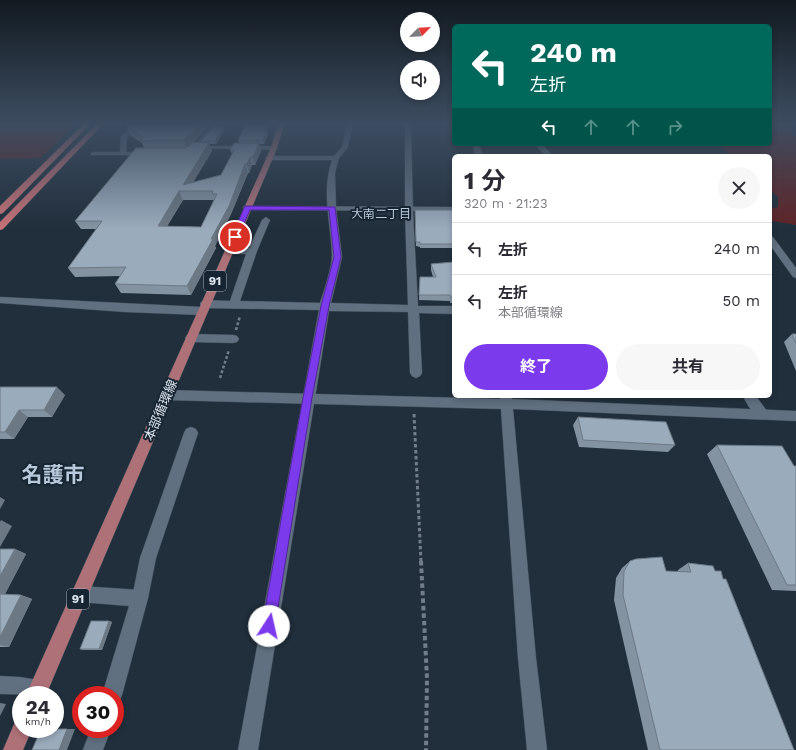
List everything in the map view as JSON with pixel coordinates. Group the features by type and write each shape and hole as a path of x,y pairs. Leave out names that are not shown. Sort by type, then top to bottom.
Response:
{"highway":[{"path":"0,211 53,159"},
{"path":"0,227 66,159"}],"main road":[{"name":"本部循環線","path":"41,686 269,159"},
{"path":"13,750 18,738"}],"street":[{"path":"248,750 308,398 325,306 337,257 332,208 331,173 336,159"},
{"path":"408,159 416,373"},
{"path":"247,208 452,209"},
{"path":"234,305 252,251 266,220"},
{"path":"772,242 796,275"},
{"path":"229,251 252,251"},
{"path":"0,300 125,308 204,308 234,305 452,310"},
{"path":"191,338 233,339"},
{"path":"166,395 506,400 796,416"},
{"path":"751,398 763,414"},
{"path":"506,400 527,658 537,750"},
{"path":"115,686 140,598 148,558 191,433"},
{"path":"80,594 140,598"},
{"path":"0,685 12,687"},
{"path":"94,750 97,738"}],"path":[{"path":"414,411 427,678 426,750"}],"shaded area":[{"path":"772,159 796,159 796,225 772,221 772,208 778,207 778,197 772,192"}],"building":[{"path":"127,159 199,159 183,185 221,175 229,159 249,159 247,164 245,164 229,206 211,239 213,239 187,286 115,284 126,267 68,268 102,221 75,221","holes":["179,191 213,191 212,194 217,194 201,227 158,226"]},
{"path":"415,210 452,210 452,244 420,244 420,242 416,242"},
{"path":"452,262 452,297 450,295 419,295 420,277 436,277 431,264"},
{"path":"792,334 796,334 796,343"},
{"path":"0,387 57,387 44,410 19,410 5,432 0,432"},
{"path":"578,417 666,422 675,445 583,440"},
{"path":"717,445 782,446 794,466 796,466 796,585 787,585"},
{"path":"0,549 15,549 0,576"},
{"path":"662,557 666,571 691,572 688,563 713,566 715,571 721,571 723,579 726,579 794,750 660,750 623,595 624,571 630,561 636,559"},
{"path":"0,594 21,595 0,637"},
{"path":"91,621 109,621 99,649 80,649"},
{"path":"64,729 67,729 64,737"},
{"path":"37,738 64,738 59,750 32,750"}],"district":[{"name":"大南二丁目","path":"381,214"},
{"name":"名護市","path":"53,475"}],"route":[{"path":"235,237 247,208 332,208 337,257 325,306 308,398 269,626"}]}
